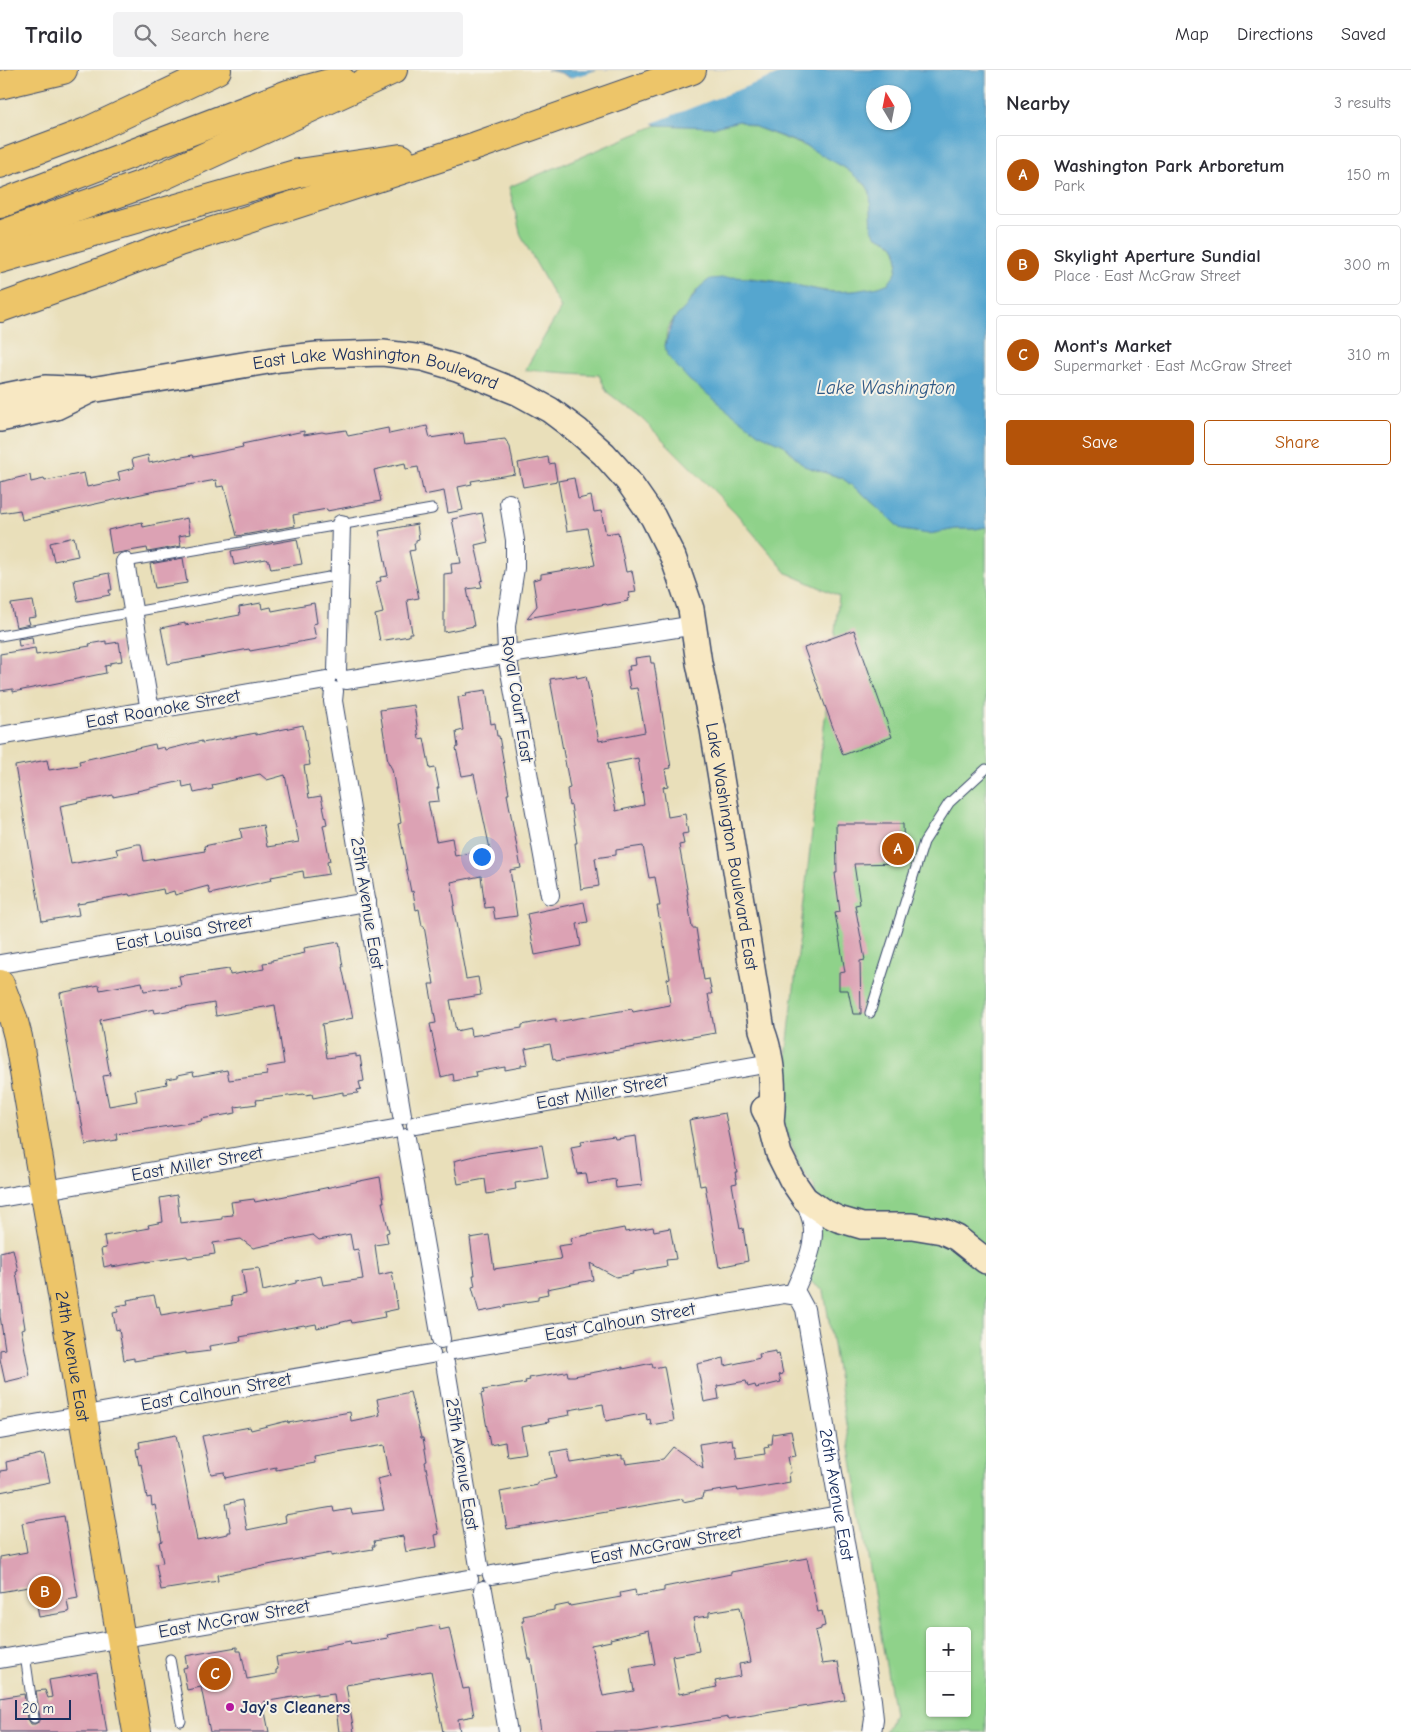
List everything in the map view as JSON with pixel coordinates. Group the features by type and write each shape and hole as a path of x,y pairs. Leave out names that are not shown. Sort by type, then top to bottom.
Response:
{"main road":[{"path":"0,85 63,70"},
{"path":"0,164 86,132 217,70"},
{"path":"0,204 288,94 376,70"},
{"path":"0,236 152,181 394,70"},
{"path":"0,308 180,242 476,146 692,70"},
{"path":"0,260 299,173 476,146"},
{"name":"East Lake Washington Boulevard","path":"0,397 44,388 92,390 280,359 317,355 383,353 423,358 457,368 519,393 550,410 604,454 628,481"},
{"name":"East Lake Washington Boulevard","path":"0,419 56,407 92,390"},
{"name":"Lake Washington Boulevard East","path":"628,481 657,525 673,557 691,609 699,663 713,730 762,1030 768,1046 773,1103 771,1123"},
{"name":"Lake Washington Boulevard East","path":"687,599 686,610 696,659 699,663"},
{"name":"24th Avenue East","path":"0,984 14,1018 18,1037 137,1732"},
{"name":"Lake Washington Boulevard East","path":"759,1065 758,1048 762,1030"},
{"path":"759,1065 762,1105 771,1123 779,1154 792,1180 805,1199 822,1211 853,1225 872,1227 912,1226 942,1232 957,1238 986,1261"}],"street":[{"name":"Royal Court East","path":"509,503 515,540 516,568 506,626 507,655 550,895"},
{"name":"25th Avenue East","path":"341,524 334,701 404,1126 508,1732"},
{"path":"125,562 150,711"},
{"name":"East Roanoke Street","path":"0,736 689,626"},
{"name":"East Louisa Street","path":"0,964 368,902"},
{"name":"East Miller Street","path":"0,1198 759,1065"},
{"path":"789,1294 805,1265 812,1242 812,1224 805,1199"},
{"name":"East Calhoun Street","path":"0,1430 443,1351 789,1294"},
{"name":"26th Avenue East","path":"789,1294 798,1296 805,1309 872,1700 874,1719 872,1732"},
{"name":"East McGraw Street","path":"0,1659 839,1515"}],"lane":[{"path":"125,562 432,509"},
{"path":"0,636 340,575"},
{"path":"870,1013 924,842 949,803 986,769"},
{"path":"25,1655 34,1718"},
{"path":"170,1659 181,1721"}],"green space":[{"path":"739,121 807,147 827,157 865,184 869,190 872,224 875,235 892,244 898,259 898,265 891,281 866,290 827,291 762,279 727,278 712,281 698,289 685,308 671,323 666,336 667,355 758,433 784,445 804,466 842,478 863,494 902,530 929,534 956,529 986,527 986,1732 885,1732 894,1714 824,1291 808,1280 821,1227 814,1186 800,1168 782,1117 779,1092 787,1089 785,1067 839,596 787,573 736,513 641,418 607,392 599,375 525,370 561,308 521,236 509,187 657,125 714,127"}],"water":[{"name":"Lake Washington","path":"547,70 986,70 986,527 956,529 929,534 902,530 863,494 842,478 804,466 784,445 758,433 689,380 667,355 665,345 673,320 685,308 700,287 710,279 735,277 781,282 828,292 854,291 879,287 889,283 896,273 898,262 897,251 892,243 875,235 872,229 870,192 866,185 845,168 802,144 739,121 714,127 657,125 561,73"}],"pier":[{"path":"597,70 789,70 650,124 567,79"}],"building":[{"path":"427,426 430,438 463,433 465,444 505,439 510,447 515,474 471,481 472,484 458,487 463,510 448,513 444,491 424,495 418,467 406,469 405,463 374,470 381,501 293,515 295,526 237,536 224,486 217,487 216,480 155,491 22,520 20,510 0,513 0,482 30,475 31,482 84,473 87,487 120,480 118,472 134,468 132,459 148,455 149,463 177,457 193,455 194,457 243,447 242,444 304,431 304,435 346,430 348,436 388,428 389,434"},
{"path":"548,457 549,464 554,463 557,481 523,487 518,463"},
{"path":"574,478 578,499 591,496 594,512 601,511 606,534 618,532 626,572 632,571 636,592 629,593 630,598 627,599 628,601 527,618 537,606 533,580 541,578 541,574 595,565 587,528 567,531 558,481"},
{"path":"482,513 488,542 475,545 483,580 480,581 482,587 467,589 474,626 444,632 444,574 452,573 451,564 461,563 452,519"},
{"path":"187,518 190,534 179,536 181,546 148,552 147,548 112,554 108,530 142,522 143,527"},
{"path":"417,524 419,539 414,543 415,550 409,551 419,598 407,600 412,633 409,633 409,636 380,641 375,615 383,613 376,582 381,581 380,577 388,576 379,531"},
{"path":"74,537 78,556 54,561 50,543"},
{"path":"297,539 302,564 271,569 269,561 266,559 234,565 231,551"},
{"path":"183,558 187,583 155,588 150,564"},
{"path":"109,573 112,590 109,590 110,595 78,601 74,580"},
{"path":"33,601 36,617 28,618 30,624 16,627 11,604"},
{"path":"261,603 262,609 271,607 272,611 314,603 317,623 313,624 316,639 168,664 161,628 240,615 239,607"},
{"path":"854,630 892,737 843,755 804,648"},
{"path":"32,637 33,644 19,646 18,639"},
{"path":"106,641 106,644 119,642 122,661 105,666 106,673 13,692 13,689 0,691 0,654 35,648 36,655 90,646 89,644"},
{"path":"650,656 651,663 654,663 671,768 665,769 668,786 663,787 668,817 685,814 688,833 682,834 684,844 679,845 692,928 696,928 704,980 709,979 712,994 708,994 715,1033 556,1061 555,1058 553,1059 550,1044 525,1049 528,1064 521,1065 521,1067 505,1070 505,1067 475,1072 476,1077 454,1081 453,1074 441,1077 430,1024 436,1023 429,984 434,984 424,926 422,926 419,909 416,910 413,891 411,892 398,824 401,823 392,769 388,762 380,710 414,705 419,739 424,738 430,769 435,768 439,788 437,788 439,801 428,802 436,841 452,838 455,856 490,849 474,774 462,776 456,748 458,747 456,732 463,730 458,697 467,696 466,693 486,690 491,724 495,723 497,736 499,736 509,794 507,794 521,868 510,870 517,916 495,919 493,907 485,908 481,876 451,882 455,905 453,906 466,979 478,977 481,995 450,1000 456,1031 470,1028 471,1036 522,1028 522,1025 553,1019 556,1019 556,1022 632,1009 633,1012 670,1005 667,979 670,978 657,906 660,906 655,877 649,878 643,846 616,850 616,855 595,858 599,886 581,889 575,843 577,843 567,789 570,788 550,679 576,675 577,678 586,676 599,741 645,732 637,688 630,689 627,670 630,670 629,666 636,665 635,658","holes":["638,758 644,805 616,811 607,764"]},
{"path":"303,725 310,765 304,766 309,798 321,796 327,824 323,825 330,861 327,862 329,874 304,878 303,871 271,877 272,880 210,894 208,886 175,895 174,891 164,894 163,889 130,896 129,894 77,904 79,915 42,921 15,766 47,760 49,770 80,765 79,761 155,744 156,749 164,747 165,750 202,741 202,743 256,733 256,735","holes":["260,774 267,780 285,775 299,842 267,847 263,825 240,829 242,838 204,846 205,851 144,861 141,844 137,844 116,849 118,855 71,864 60,806 138,792 182,781 183,787 192,785 194,793 213,789 212,785"]},
{"path":"836,824 903,824 904,863 854,864 860,904 855,905 865,960 860,961 861,1014 853,1014 848,990 839,990 839,973 845,972 835,913 840,912 835,873 837,873"},
{"path":"584,902 588,922 577,924 581,946 535,955 527,914"},
{"path":"339,942 342,967 353,1018 322,1024 327,1058 356,1054 356,1057 360,1056 364,1081 359,1082 361,1089 357,1090 358,1093 343,1095 343,1092 313,1098 312,1094 304,1094 256,1100 257,1104 235,1107 236,1113 201,1119 202,1121 116,1134 117,1140 86,1145 60,993 99,985 100,990 142,982 144,991 181,986 179,976 229,969 230,975 264,969 263,963 305,953 304,948","holes":["214,1003 216,1016 275,1005 284,1064 266,1067 267,1075 229,1080 227,1070 194,1076 193,1072 178,1075 178,1077 166,1079 167,1084 135,1090 137,1101 109,1106 103,1076 110,1075 100,1020 154,1009 155,1013"]},
{"path":"725,1113 737,1172 735,1172 737,1183 732,1184 740,1229 743,1228 748,1261 719,1267 705,1185 700,1186 689,1120"},
{"path":"614,1136 615,1139 636,1136 642,1185 616,1188 615,1179 588,1184 586,1173 577,1174 571,1147 582,1145 581,1141"},
{"path":"542,1145 548,1178 515,1183 516,1189 487,1194 485,1179 458,1184 454,1161 481,1154"},
{"path":"380,1177 384,1202 382,1202 389,1232 386,1233 388,1243 375,1245 379,1275 392,1272 398,1309 384,1312 385,1317 352,1323 351,1320 317,1328 316,1324 304,1325 240,1337 241,1341 209,1346 210,1351 186,1354 186,1352 134,1361 134,1358 124,1360 119,1329 116,1330 113,1313 118,1312 117,1306 128,1304 127,1300 154,1295 161,1315 232,1305 231,1297 246,1294 242,1270 259,1268 263,1291 321,1276 323,1285 363,1279 358,1249 353,1250 350,1234 319,1240 313,1235 253,1248 241,1239 213,1243 215,1254 146,1261 112,1267 112,1265 104,1267 101,1249 106,1248 104,1236 149,1228 148,1225 163,1222 160,1198 177,1195 180,1223 189,1223 222,1219 222,1216 233,1215 231,1202 254,1199 255,1202"},
{"path":"653,1227 654,1231 670,1228 676,1259 666,1260 667,1266 632,1272 633,1274 616,1277 590,1263 593,1280 547,1289 548,1294 538,1296 538,1300 505,1305 505,1307 479,1312 472,1287 475,1286 473,1275 475,1275 470,1238 489,1235 494,1269 561,1259 558,1246 572,1244 571,1238 624,1228 625,1232"},
{"path":"13,1249 18,1271 16,1272 25,1328 21,1329 30,1376 5,1382 0,1359 0,1350 5,1349 0,1316 0,1252"},
{"path":"776,1351 776,1355 779,1354 783,1374 779,1375 781,1382 756,1388 755,1385 748,1387 746,1381 717,1386 719,1399 704,1402 697,1364 724,1358 725,1366 760,1358 759,1354"},
{"path":"652,1363 653,1368 664,1366 674,1421 651,1425 650,1419 647,1420 646,1413 606,1421 603,1404 569,1410 570,1415 548,1419 549,1422 521,1427 526,1453 507,1456 505,1442 490,1445 481,1394 484,1393 483,1390 526,1383 525,1381 530,1380 529,1378 567,1371 568,1376 574,1376"},
{"path":"410,1392 421,1438 423,1438 427,1461 425,1462 439,1534 435,1535 437,1547 406,1552 403,1536 374,1541 375,1546 372,1546 373,1549 331,1556 331,1553 288,1561 217,1575 218,1581 161,1590 156,1564 163,1563 159,1542 162,1541 155,1505 152,1506 151,1497 147,1498 141,1464 139,1465 136,1449 140,1448 139,1442 176,1435 197,1540 231,1532 226,1504 242,1500 247,1530 286,1522 285,1515 333,1507 334,1512 351,1509 352,1514 384,1510 377,1479 390,1476 384,1445 314,1457 315,1463 276,1470 276,1467 225,1478 224,1472 211,1474 202,1436 250,1427 251,1430 287,1421 288,1423 350,1412 351,1421 380,1415 377,1399"},
{"path":"791,1431 796,1456 788,1457 791,1473 789,1473 790,1482 738,1491 737,1488 703,1493 702,1498 683,1502 683,1499 507,1529 500,1492 537,1485 537,1482 556,1478 551,1452 568,1449 571,1463 622,1455 622,1459 625,1459 626,1464 663,1459 673,1447 703,1468 699,1444 732,1439 737,1458 765,1454 764,1448 769,1447 768,1444 772,1444 773,1434"},
{"path":"41,1454 42,1456 44,1455 50,1482 0,1492 0,1471 7,1470 6,1462"},
{"path":"64,1516 78,1598 67,1600 69,1612 39,1617 34,1586 0,1592 0,1557 27,1552 22,1523"},
{"path":"807,1558 818,1612 822,1611 825,1626 815,1631 822,1664 838,1662 845,1700 638,1732 541,1732 531,1659 529,1659 522,1621 524,1621 523,1616 554,1610 554,1607 569,1604 570,1606 621,1597 620,1593 635,1590 636,1596 664,1591 664,1587 731,1574 731,1572","holes":["740,1607 751,1662 739,1664 741,1676 715,1681 717,1687 679,1694 672,1656 699,1651 693,1618 709,1616 709,1612","649,1630 655,1664 630,1668 634,1691 603,1696 591,1645"]},
{"path":"439,1625 440,1630 449,1628 463,1689 469,1688 474,1716 458,1719 460,1732 443,1732 431,1671 346,1685 354,1732 339,1732 334,1694 317,1696 317,1693 263,1702 269,1732 210,1732 201,1687 187,1690 183,1668 187,1667 185,1656 237,1647 237,1651 241,1651 247,1679 276,1674 278,1669 276,1657 325,1649 325,1646 350,1641 351,1644 388,1638 387,1635"},
{"path":"97,1672 107,1732 0,1732 0,1698 24,1694 28,1719 31,1724 35,1724 40,1721 36,1691 45,1690 48,1698 52,1697 49,1680"}],"place":[{"name":"Washington Park Arboretum","path":"898,849"},
{"name":"Skylight Aperture Sundial","path":"45,1592"},
{"name":"Mont's Market","path":"215,1674"},
{"name":"Jay's Cleaners","path":"230,1707"}]}
